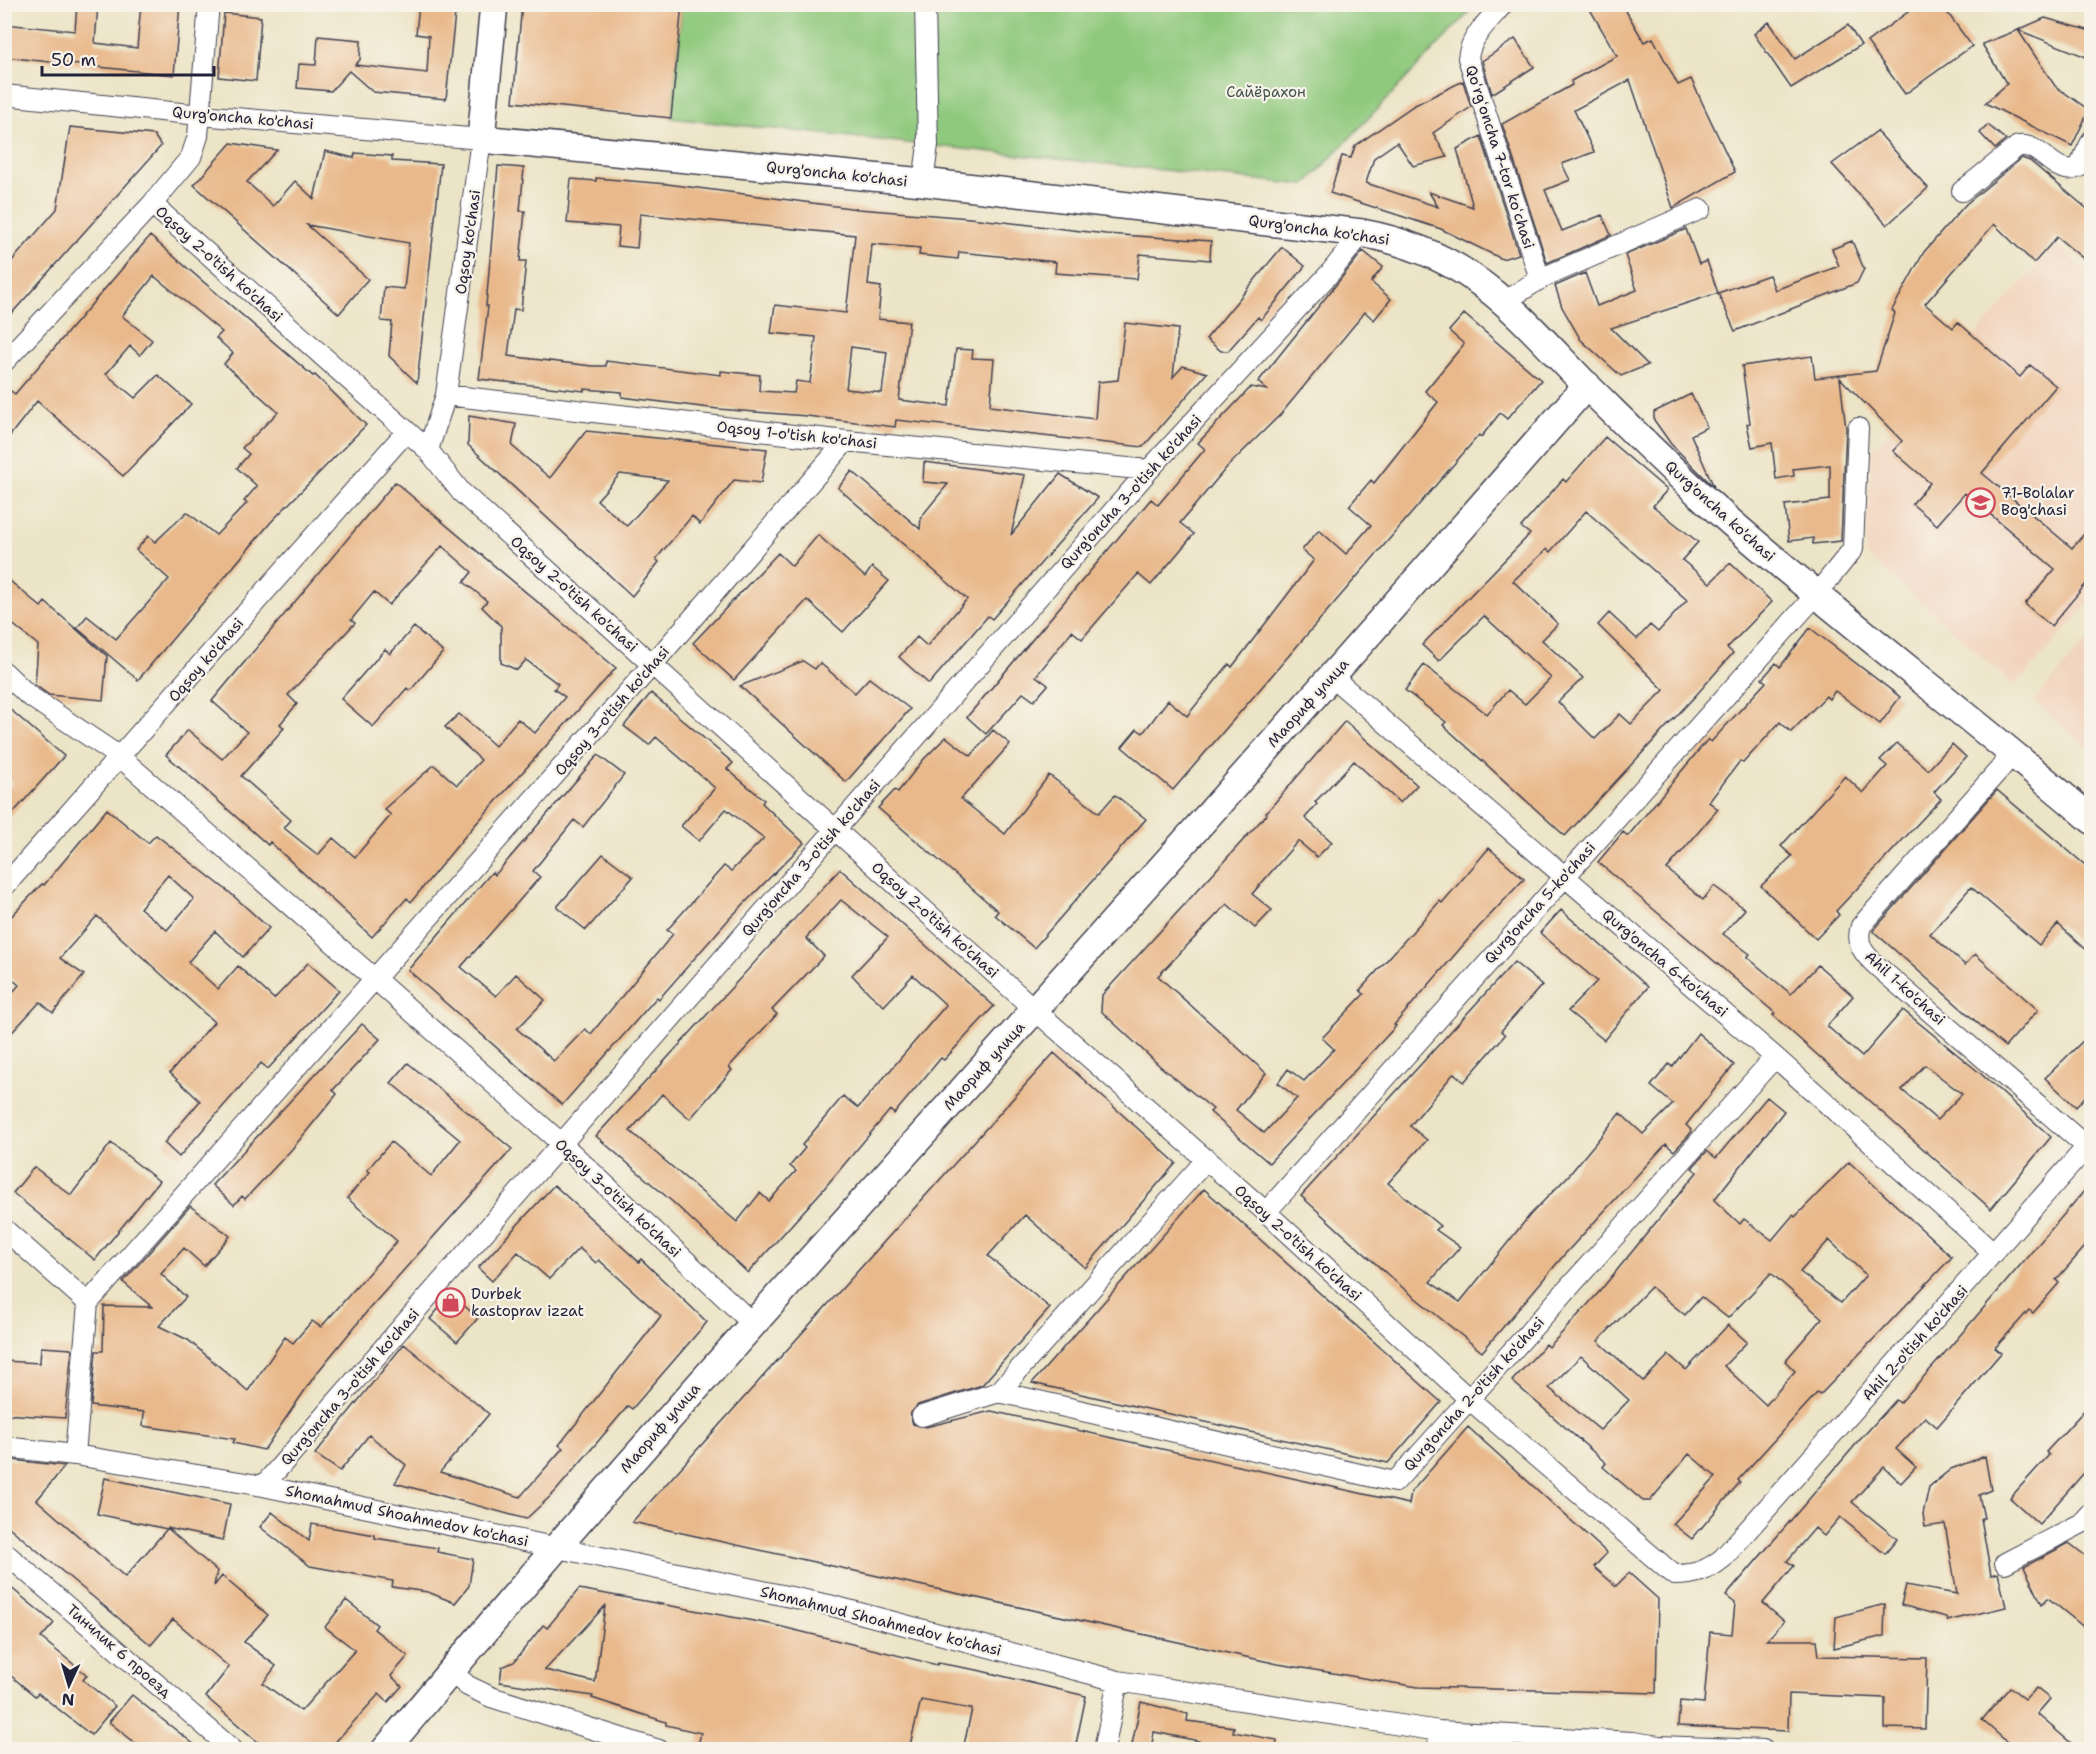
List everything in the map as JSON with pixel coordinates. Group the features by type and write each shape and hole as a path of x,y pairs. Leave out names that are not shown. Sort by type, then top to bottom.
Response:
{"street":[{"path":"4,362 152,204 191,157 198,136 210,4"},
{"path":"481,139 494,4"},
{"path":"923,182 928,146 925,4"},
{"name":"Qoʻrgʻoncha 7-tor koʻchasi","path":"1503,4 1475,36 1470,45 1469,64 1540,279"},
{"name":"Qurg'oncha ko'chasi","path":"4,95 923,182 1362,234 1412,245 1437,256 1485,284 1505,301 1711,506 1815,596 2014,753 2091,820"},
{"name":"Oqsoy ko'chasi","path":"428,450 446,395 481,139"},
{"path":"1962,191 2018,146 2031,147 2066,171 2073,170 2079,167 2091,140"},
{"name":"Oqsoy 2-o'tish ko'chasi","path":"152,204 428,450 461,492 652,665 1035,1010 1266,1212 1469,1399 1674,1575 1693,1575 1708,1570 1737,1543"},
{"path":"1505,301 1522,288 1540,279 1701,209"},
{"name":"Qurg'oncha 3-o'tish ko'chasi","path":"263,1486 1149,470 1330,273 1362,234"},
{"name":"Маориф улица","path":"386,1749 554,1548 752,1323 1332,677 1587,385"},
{"name":"Oqsoy 1-o'tish ko'chasi","path":"446,395 846,441 1149,470"},
{"name":"Qurg'oncha 5-ko'chasi","path":"1266,1212 1563,876 1815,596 1853,549 1858,428"},
{"name":"Oqsoy ko'chasi","path":"4,886 406,432"},
{"name":"Oqsoy 3-o'tish ko'chasi","path":"88,1303 254,1112 375,979 652,665 846,441"},
{"name":"Oqsoy 3-o'tish ko'chasi","path":"4,672 28,695 120,757 562,1144 752,1323"},
{"name":"Qurg'oncha 6-ko'chasi","path":"1332,677 1775,1057 1994,1253"},
{"name":"Ahil 1-ko'chasi","path":"2014,753 1861,926 1858,937 1861,947 1878,968 2089,1144"},
{"name":"Qurg'oncha 2-o'tish ko'chasi","path":"999,1392 1395,1482 1775,1057"},
{"name":"Ahil 2-o'tish ko'chasi","path":"1737,1543 2089,1144"},
{"path":"922,1416 999,1392 1206,1159"},
{"path":"4,1229 88,1303 75,1455"},
{"name":"Shomahmud Shoahmedov ko'chasi","path":"4,1447 75,1455 263,1486 829,1605 1119,1681 1439,1740 1633,1742 1659,1746 1763,1749"},
{"path":"2005,1563 2088,1523"},
{"name":"Тинчлик 6 проезд","path":"4,1552 233,1749"},
{"path":"450,1671 468,1686 491,1697 659,1749"},
{"path":"1104,1749 1119,1681"}],"shaded area":[{"name":"71-Bolalar Bog'chasi","path":"2057,244 2091,276 2091,601 2015,686 1865,554 1872,450"},
{"path":"2091,636 2091,752 2034,701"}],"green space":[{"name":"Сайёрахон","path":"682,5 1476,5 1305,185 671,118"}],"building":[{"path":"77,4 98,4 95,43 137,48 141,4 180,4 174,75 4,57 4,24 75,31"},
{"path":"419,4 456,4 446,99 373,92 349,71 331,91 297,88 299,64 316,65 318,36 361,40 360,60 355,65 427,73 429,36 416,34"},
{"path":"522,4 682,4 671,118 513,102"},
{"path":"1587,4 1622,4 1644,42 1653,38 1678,85 1691,79 1735,172 1673,208 1630,80 1574,110 1594,152 1562,164 1570,180 1545,190 1562,231 1602,215 1611,235 1547,263 1502,124 1572,85 1571,81 1617,56"},
{"path":"1919,4 1941,4 1972,46 1905,94 1867,42"},
{"path":"224,13 261,17 256,81 219,77"},
{"path":"2045,18 2091,31 2091,59 2018,30"},
{"path":"1769,22 1795,59 1848,25 1861,45 1791,88 1754,34"},
{"path":"2018,30 2055,86 2089,110 2072,146 1985,103 2007,84 1982,44"},
{"path":"1515,39 1534,67 1492,94 1482,61"},
{"path":"1463,81 1471,107 1433,133 1447,157 1413,166 1397,142 1374,158 1366,183 1438,207 1429,192 1473,207 1457,149 1481,136 1519,254 1502,259 1441,229 1330,193 1342,156 1351,158 1355,146 1413,106"},
{"path":"1988,125 2006,140 1995,149 1980,133"},
{"path":"70,127 154,135 161,146 4,322 4,270 57,209"},
{"path":"1877,131 1928,188 1887,225 1832,164"},
{"path":"231,143 277,150 247,182 273,206 295,181 314,199 325,151 354,158 355,153 392,156 392,161 441,164 417,383 389,356 392,322 381,321 384,287 404,289 409,243 307,225 368,279 339,314 194,185"},
{"path":"2022,158 2030,161 2091,212 2091,265 2057,237 2034,263 1994,224 1925,304 1953,328 1958,322 2020,377 2030,365 2056,386 1982,473 2072,548 2091,526 2091,578 2051,626 2025,604 2055,569 1965,493 1937,525 1912,504 1930,483 1893,451 1902,441 1840,378 1846,429 1841,541 1813,544 1813,538 1789,541 1785,505 1830,500 1830,465 1793,469 1794,476 1776,479 1772,443 1752,447 1747,424 1750,423 1742,366 1812,356 1815,378 1876,371 1895,313 1892,310 1924,252 1966,204"},
{"path":"498,166 524,168 520,211 525,211 520,261 526,261 521,310 514,309 508,356 592,366 606,366 606,361 721,375 721,371 760,375 759,391 794,393 796,381 810,383 816,337 771,333 775,305 846,313 855,235 640,214 637,248 617,246 619,227 567,223 571,179 596,181 596,178 667,184 858,209 970,218 1106,234 1211,241 1210,260 1140,254 1137,279 1055,273 1056,262 959,252 958,259 919,255 920,248 872,244 868,285 881,287 878,319 909,322 899,400 949,406 956,349 973,350 972,358 994,359 990,406 1095,419 1098,382 1118,380 1125,323 1178,329 1173,377 1183,366 1207,373 1143,447 896,420 895,427 807,416 718,409 622,397 622,392 584,389 584,391 479,379 488,306 486,306","holes":["851,347 887,352 882,393 846,389"]},
{"path":"1686,229 1699,264 1707,261 1718,293 1611,328 1648,365 1621,376 1581,340 1562,307 1555,286 1585,273 1597,306 1637,290 1625,255"},
{"path":"150,236 313,376 315,375 366,425 271,522 138,680 77,628 87,616 116,639 169,579 136,550 148,536 155,542 187,512 216,535 247,503 244,501 257,486 237,468 249,454 242,448 278,412 224,364 233,353 216,338 222,332 154,276 122,316 152,340 140,355 130,346 106,374 135,398 158,375 191,404 123,476 37,401 4,443 4,386 15,394"},
{"path":"1852,241 1864,269 1857,283 1735,331 1718,293 1769,275 1775,290 1839,266 1832,249"},
{"path":"1282,247 1305,266 1261,320 1258,317 1228,351 1221,351 1206,339"},
{"path":"1363,251 1383,267 1371,282 1391,299 1374,320 1365,312 1281,414 1227,467 1180,523 1194,534 1151,585 1138,574 1082,639 1072,631 1036,676 1048,685 1034,701 1023,693 986,734 967,717 1151,499 1158,505 1205,449 1198,443 1251,387 1267,390 1258,382"},
{"path":"1464,314 1541,380 1507,419 1500,413 1481,437 1479,435 1173,790 1122,747 1137,729 1143,733 1168,700 1187,716 1229,664 1232,667 1314,560 1302,550 1319,530 1346,554 1371,525 1349,506 1371,480 1374,483 1438,402 1425,391 1464,344 1449,331"},
{"path":"1691,394 1707,427 1691,435 1714,487 1671,444 1654,420 1654,412"},
{"path":"469,416 516,424 512,446 550,478 586,431 767,449 761,483 734,480 700,524 692,516 656,559 659,562 632,596 468,445","holes":["620,474 668,480 627,526 597,500"]},
{"path":"1605,437 1667,490 1653,506 1698,542 1682,560 1710,583 1730,563 1772,602 1727,648 1733,653 1697,694 1565,836 1443,725 1446,722 1405,690 1424,665 1487,714 1508,690 1525,704 1551,678 1484,616 1439,661 1422,645 1530,534 1521,527 1563,479 1566,482","holes":["1586,511 1687,600 1658,632 1650,625 1637,639 1609,613 1598,625 1664,690 1631,724 1620,714 1595,739 1558,702 1583,678 1542,640 1558,624 1513,581 1547,549 1550,552"]},
{"path":"924,462 1025,475 1011,535 1060,474 1098,498 992,619 988,616 929,684 899,657 917,637 927,646 967,599 838,488 852,471 920,529 921,517 948,484 923,482"},
{"path":"395,482 616,668 466,835 411,902 407,898 372,937 270,842 268,845 166,755 188,730 222,759 247,732 212,701","holes":["442,546 472,572 464,582 487,601 482,607 501,626 501,663 517,670 526,660 558,684 554,689 565,697 535,733 518,719 495,746 459,714 445,727 481,760 457,785 434,765 384,809 391,815 355,857 333,838 318,855 284,828 291,820 241,776 284,728 280,724 297,704 288,695 355,623 351,620 374,592 389,605"]},
{"path":"818,535 865,577 872,567 889,581 843,632 807,600 734,680 693,643 778,553 792,566"},
{"path":"4,576 41,607 45,602 107,656 103,700 49,695 35,685 38,645 4,617"},
{"path":"414,627 443,652 410,691 407,688 373,727 341,699 385,649 390,654"},
{"path":"1810,628 1900,697 1880,724 1835,691 1829,699 1826,696 1791,732 1780,722 1743,763 1740,761 1709,802 1718,809 1667,869 1703,900 1714,886 1745,909 1723,934 1750,954 1747,957 1791,994 1818,965 1853,996 1827,1026 1862,1057 1903,1010 1980,1073 2051,1137 1991,1209 1795,1035 1773,1015 1775,1013 1598,862 1623,832 1628,836 1708,739 1711,742 1766,682 1762,679 1776,663 1780,667","holes":["1925,1065 1962,1094 1937,1120 1902,1090"]},
{"path":"803,661 815,669 820,663 855,693 869,678 910,709 846,782 740,686"},
{"path":"651,693 733,763 727,769 764,800 762,803 804,843 729,919 562,1105 408,970 492,872 495,875 598,755 624,775 583,827 574,820 533,871 540,877 461,967 496,996 516,974 545,1000 517,1029 554,1061 585,1029 591,1034 673,934 667,930 724,866 731,871 764,838 726,809 699,841 681,826 715,788 656,737 649,745 624,726"},
{"path":"4,704 64,756 4,823 4,792 13,783 4,776"},
{"path":"1345,721 1417,785 1400,803 1354,761 1315,802 1317,804 1305,818 1332,842 1317,857 1298,841 1252,894 1272,910 1255,928 1227,904 1158,976 1266,1073 1236,1110 1264,1133 1297,1098 1278,1083 1288,1069 1304,1081 1334,1049 1322,1038 1364,994 1360,990 1440,901 1442,903 1489,848 1524,879 1478,928 1394,1025 1396,1026 1269,1163 1210,1112 1213,1109 1161,1067 1101,1011 1102,995 1267,814"},
{"path":"993,730 1010,744 961,799 1005,834 1049,775 1099,813 1115,795 1146,819 1034,948 995,915 998,911 878,808 895,790 898,792 923,760 946,737 971,756"},
{"path":"1897,743 1928,770 1952,744 1966,757 1934,792 1941,799 1836,911 1839,915 1816,939 1761,886 1792,856 1781,846 1845,776 1863,793 1887,766 1880,760"},
{"path":"1997,790 2091,870 2091,954 2058,924 2039,945 1971,887 1930,934 1965,965 1975,954 2038,1010 2005,1047 1873,931"},
{"path":"107,809 148,843 156,835 229,892 269,928 243,957 215,931 188,962 218,989 238,966 274,999 308,963 339,990 268,1069 261,1063 179,1157 164,1143 200,1101 170,1073 214,1022 97,916 60,958 84,975 53,1013 40,1002 4,1041 4,1002 19,985 4,972 4,924 42,884 44,885","holes":["168,875 194,899 167,930 140,908"]},
{"path":"603,854 633,877 586,930 557,907"},
{"path":"840,869 994,1006 944,1060 941,1058 894,1114 890,1110 821,1192 748,1273 675,1204 596,1136","holes":["841,900 888,937 852,975 884,1006 913,975 946,1005 858,1108 843,1096 802,1145 805,1148 790,1166 796,1171 769,1201 760,1193 737,1222 630,1131 662,1094 690,1119 732,1070 729,1067 777,1014 772,1010 824,956 806,938"]},
{"path":"1561,910 1648,987 1604,1040 1568,1011 1597,981 1540,933"},
{"path":"1514,962 1542,985 1501,1031 1505,1035 1464,1082 1454,1073 1410,1126 1427,1140 1388,1183 1440,1226 1436,1230 1460,1247 1430,1282 1460,1302 1530,1215 1569,1175 1620,1113 1643,1134 1673,1104 1651,1086 1669,1064 1672,1067 1698,1033 1734,1065 1686,1125 1692,1131 1689,1135 1674,1151 1666,1144 1564,1255 1482,1352 1397,1283 1301,1196"},
{"path":"362,1024 380,1039 333,1090 337,1094 292,1149 245,1199 242,1196 234,1205 212,1185"},
{"path":"2091,1033 2091,1090 2076,1107 2045,1078"},
{"path":"1054,1053 1176,1163 1085,1268 1025,1215 988,1256 1050,1308 982,1385 918,1405 910,1414 913,1424 926,1427 991,1411 1409,1504 1411,1492 1468,1427 1607,1553 1594,1567 1616,1586 1629,1573 1658,1599 1656,1693 1418,1687 1278,1664 632,1522"},
{"path":"408,1063 512,1149 369,1309 316,1374 264,1450 233,1443 235,1439 143,1426 144,1412 91,1406 96,1351 103,1351 104,1306 152,1307 123,1282 190,1206 230,1236 204,1266 184,1248 161,1274 186,1297 159,1326 188,1340 248,1391 285,1337 293,1343 312,1321 321,1327 397,1241 347,1198 370,1172 367,1170 391,1142 431,1176 460,1140 391,1083"},
{"path":"1767,1097 1784,1111 1714,1200 1740,1224 1744,1219 1772,1240 1793,1215 1795,1217 1849,1162 1952,1257 1820,1395 1817,1393 1738,1480 1740,1482 1692,1539 1673,1524 1716,1477 1689,1454 1650,1501 1643,1501 1603,1467 1606,1463 1512,1381 1546,1344 1549,1347 1600,1291 1697,1172 1692,1168 1707,1151 1716,1158","holes":["1829,1240 1866,1275 1841,1303 1800,1272","1771,1273 1822,1318 1785,1361 1795,1371 1766,1405 1724,1366 1747,1342 1728,1325 1686,1370 1669,1355 1643,1381 1598,1341 1651,1287 1685,1315 1701,1297 1728,1318","1581,1356 1629,1400 1600,1430 1549,1388"]},
{"path":"111,1143 159,1181 95,1260 13,1193 34,1167 71,1195"},
{"path":"2091,1183 2091,1240 2056,1280 2059,1283 2033,1313 2029,1310 1995,1348 2001,1353 1937,1427 1925,1417 1896,1449 1916,1467 1901,1483 1884,1467 1852,1502 1897,1539 1885,1554 1840,1517 1824,1536 1815,1528 1787,1561 1794,1566 1763,1603 1784,1621 1767,1640 1817,1640 1819,1656 1927,1658 1925,1729 1885,1728 1885,1698 1789,1694 1788,1731 1678,1726 1680,1701 1704,1703 1710,1632 1732,1634 1735,1603 1726,1596 1857,1443 1896,1400 1900,1403 1937,1362"},
{"path":"554,1185 639,1262 641,1259 707,1322 632,1409 628,1406 555,1492 526,1519 395,1483 406,1465 369,1435 340,1471 315,1454 404,1344 489,1414 440,1472 520,1497 563,1448 559,1445 661,1316 599,1260 596,1263 579,1248 549,1279 518,1252 492,1281 478,1268"},
{"path":"1204,1189 1441,1402 1388,1463 1032,1383"},
{"path":"451,1294 478,1318 457,1342 430,1319"},
{"path":"41,1347 72,1349 65,1418 4,1414 4,1361 40,1363"},
{"path":"2091,1403 2091,1465 2039,1524 2010,1498 2049,1455 2046,1452"},
{"path":"1985,1456 1991,1490 1979,1495 1984,1518 1981,1518 1991,1575 1998,1573 2006,1607 1947,1621 1946,1617 1901,1605 1906,1585 1957,1594 1945,1524 1925,1527 1923,1514 1929,1487 1951,1469"},
{"path":"4,1459 65,1466 37,1500 125,1577 167,1529 97,1514 105,1478 230,1504 223,1540 167,1528 217,1571 214,1586 222,1576 268,1615 244,1642 276,1666 263,1683 301,1711 355,1650 325,1627 346,1600 377,1625 374,1629 408,1656 391,1676 402,1686 388,1702 379,1694 329,1749 266,1749 206,1697 229,1667 173,1619 151,1645 4,1523"},
{"path":"272,1512 309,1541 312,1524 375,1535 375,1538 438,1548 437,1552 473,1559 469,1586 455,1603 428,1592 392,1587 393,1581 310,1566 260,1527"},
{"path":"2069,1543 2091,1560 2091,1633 2048,1598 2042,1604 2024,1567"},
{"path":"4,1582 54,1623 41,1638 87,1675 83,1680 115,1706 91,1735 38,1693 35,1696 4,1670"},
{"path":"579,1589 770,1624 937,1665 938,1663 977,1670 1086,1696 1075,1749 963,1749 972,1709 921,1700 909,1749 719,1749 698,1745 701,1733 666,1725 666,1722 592,1698 593,1696 500,1682 502,1667 514,1662 543,1625 547,1628","holes":["605,1606 595,1682 545,1670"]},
{"path":"1885,1604 1884,1636 1834,1648 1836,1617"},
{"path":"2010,1687 2025,1699 2036,1688 2050,1699 2037,1714 2078,1749 2015,1749 1982,1720"},
{"path":"132,1695 200,1749 143,1749 109,1722"},
{"path":"1141,1702 1188,1714 1187,1721 1234,1727 1233,1732 1277,1740 1276,1749 1198,1749 1199,1741 1154,1732 1151,1749 1131,1749"}],"place":[{"name":"71-Bolalar Bog'chasi","path":"1980,502"},
{"name":"Durbek kastoprav izzat","path":"450,1303"}]}
